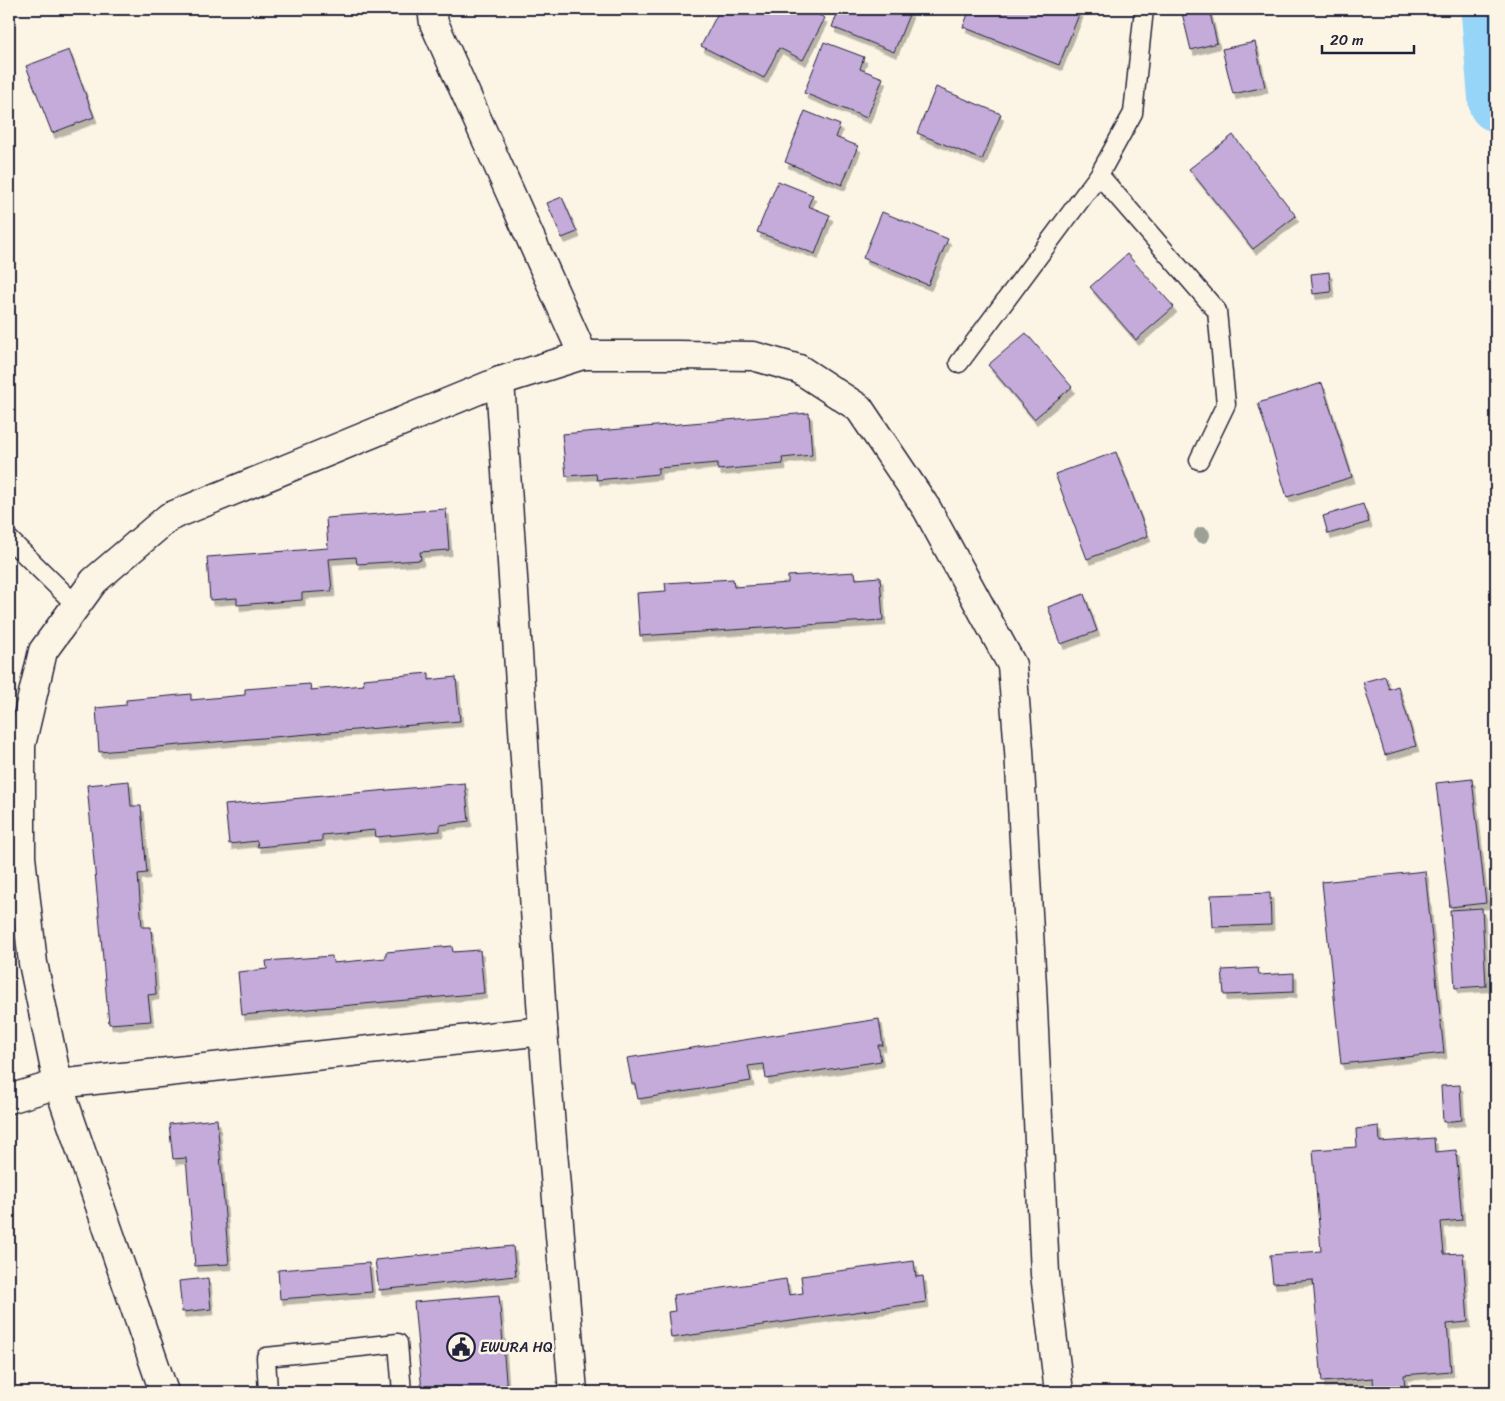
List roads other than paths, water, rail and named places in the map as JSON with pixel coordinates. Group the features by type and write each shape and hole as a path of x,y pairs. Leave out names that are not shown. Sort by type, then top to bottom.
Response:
{"street":[{"path":"432,9 434,23 583,356"},
{"path":"164,1392 58,1084 33,963 21,857 21,745 43,651 94,581 169,517 500,381 583,356 753,356 799,370 859,408 927,509 1012,665 1019,750 1032,986 1045,1274 1059,1392"},
{"path":"500,381 543,1032 572,1392"},
{"path":"9,1099 58,1084 543,1032"}],"lane":[{"path":"959,363 1099,175 1133,112 1144,9"},
{"path":"1099,175 1217,311 1226,404 1200,460"},
{"path":"9,539 76,605"},
{"path":"268,1392 266,1357 398,1343 402,1392"}],"waterway":[{"path":"1488,9 1496,104"}],"place":[{"name":"EWURA HQ","path":"461,1347"}]}
